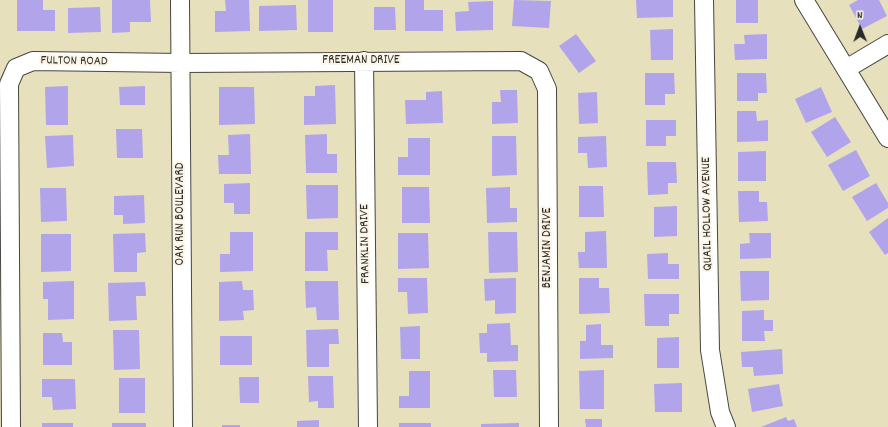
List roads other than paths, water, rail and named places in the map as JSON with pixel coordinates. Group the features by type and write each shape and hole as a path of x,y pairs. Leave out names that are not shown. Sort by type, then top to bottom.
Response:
{"street":[{"name":"OAK RUN BOULEVARD","path":"180,0 183,427"},
{"name":"QUAIL HOLLOW AVENUE","path":"704,0 710,350 720,412 726,427"},
{"path":"804,0 888,138"},
{"path":"846,69 888,44"},
{"name":"FULTON ROAD","path":"11,427 5,294 8,84 16,68 33,61 181,63"},
{"name":"FRANKLIN DRIVE","path":"364,61 368,427"},
{"name":"FREEMAN DRIVE","path":"181,63 521,61 540,71"},
{"name":"BENJAMIN DRIVE","path":"540,71 547,89 549,427"}]}
